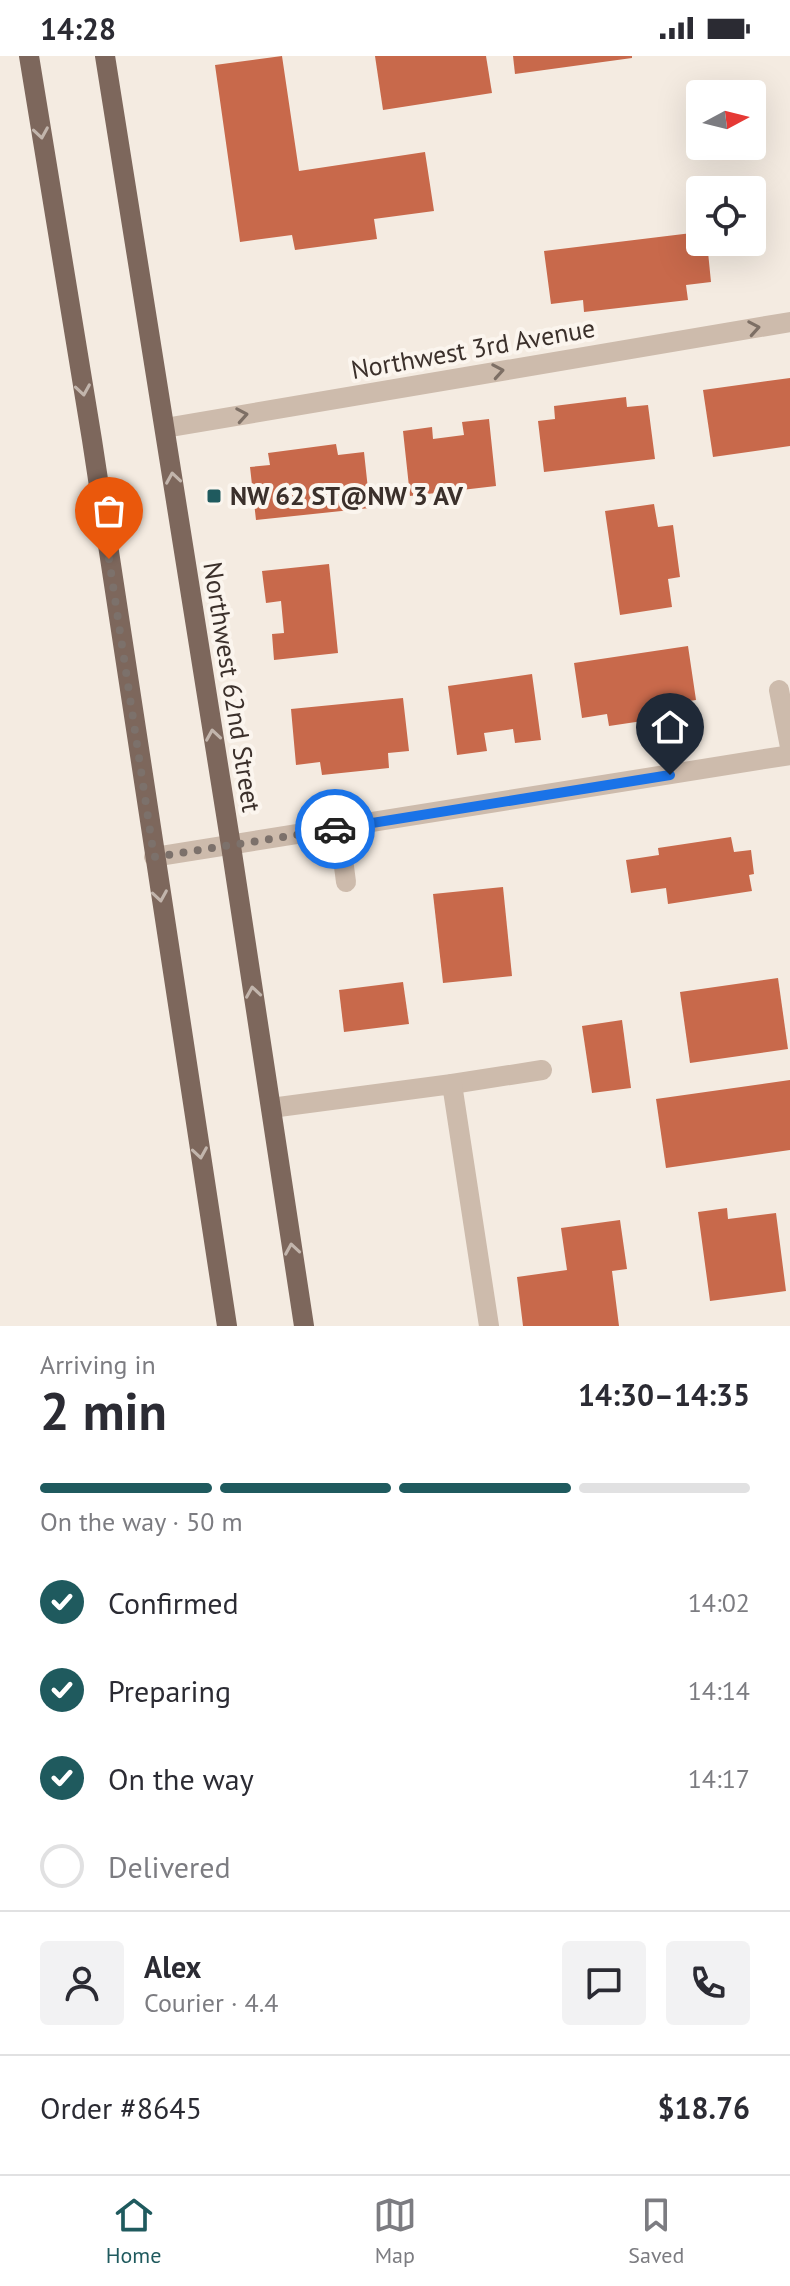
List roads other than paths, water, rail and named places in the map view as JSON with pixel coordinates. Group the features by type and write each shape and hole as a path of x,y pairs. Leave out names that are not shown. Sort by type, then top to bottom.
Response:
{"main road":[{"path":"29,56 92,440 227,1326"},
{"name":"Northwest 62nd Street","path":"105,56 304,1326"}],"street":[{"name":"Northwest 3rd Avenue","path":"165,428 790,322"},
{"path":"779,690 790,747"},
{"path":"154,857 790,755"},
{"path":"339,828 346,882"},
{"path":"271,1108 542,1070"},
{"path":"452,1084 489,1326"}],"place":[{"name":"NW 62 ST@NW 3 AV","path":"214,496"}]}
